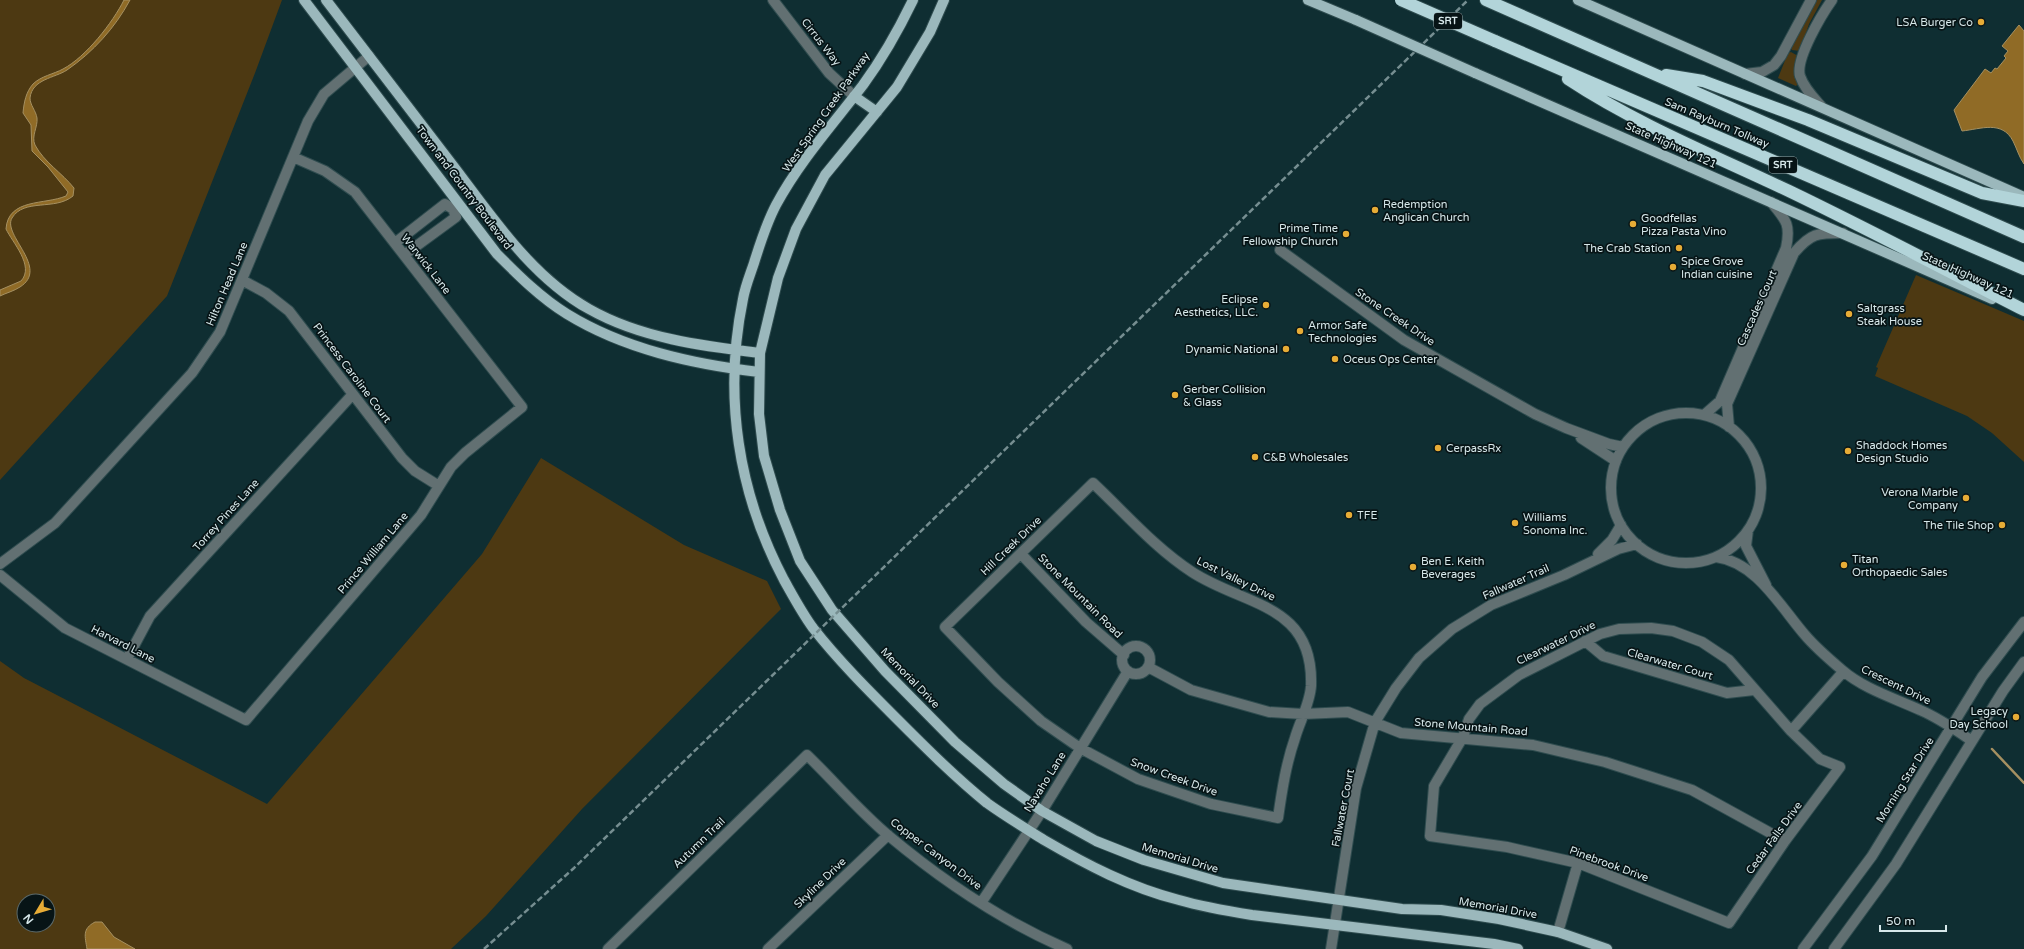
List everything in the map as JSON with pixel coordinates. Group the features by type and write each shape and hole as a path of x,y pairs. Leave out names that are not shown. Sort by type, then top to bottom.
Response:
{"highway":[{"name":"Sam Rayburn Tollway","path":"1401,0 2024,270"},
{"name":"Sam Rayburn Tollway","path":"1486,0 2024,237"},
{"path":"1542,61 1590,93 1670,135 1791,192 2024,310"},
{"path":"1651,73 1704,81 1808,120 1982,194 2024,201"}],"main road":[{"name":"Town and Country Boulevard","path":"304,0 356,67 456,206 472,221 498,254 529,286 570,316 614,339 682,359 759,372"},
{"name":"Town and Country Boulevard","path":"326,0 486,210 540,273 590,310 628,326 668,339 760,353"},
{"name":"West Spring Creek Parkway","path":"913,0 904,19 865,82 820,138 777,204 765,230 743,296 736,350 735,369 737,421 742,465 754,513 770,553 796,603 813,628 866,687 939,762 988,803 1029,830"},
{"path":"759,372 760,353 778,278 796,229 825,175 896,87 930,32 944,0"},
{"name":"State Highway 121","path":"1308,0 1844,233 2024,313"},
{"path":"1578,0 1821,106 2024,197"},
{"path":"854,96 877,112"},
{"path":"472,221 486,210"},
{"path":"570,316 578,302"},
{"name":"Memorial Drive","path":"759,372 759,414 764,456 780,510 800,561 832,610 885,671 956,742 1004,784 1042,811 1096,841 1144,860 1223,884 1402,909 1441,910 1558,932 1607,949"},
{"path":"1029,830 1091,867 1134,885 1177,900 1252,915 1494,944 1518,949"}],"street":[{"name":"Cirrus Way","path":"773,0 829,73 854,96"},
{"path":"1745,74 1762,72 1774,65 1781,56 1797,22 1810,0"},
{"path":"1821,106 1803,82 1800,75 1800,64 1813,30 1832,0"},
{"name":"Hilton Head Lane","path":"0,564 56,523 192,373 220,332 308,121 324,94 369,56"},
{"name":"Warwick Lane","path":"293,157 325,171 355,192 522,407"},
{"name":"Cascades Court","path":"1704,415 1720,401 1786,248 1789,232 1783,216 1771,202"},
{"path":"395,243 445,204 456,206 456,217 404,256"},
{"name":"Cascades Court","path":"1729,426 1727,404 1794,253 1805,239 1821,233 1844,233"},
{"name":"Stone Creek Drive","path":"1280,250 1404,340 1506,399 1566,428 1608,444 1623,447"},
{"name":"Princess Caroline Court","path":"242,280 266,293 289,311 352,395 402,458 415,471 439,486"},
{"name":"Torrey Pines Lane","path":"127,659 150,616 352,395"},
{"name":"Prince William Lane","path":"246,720 420,515 452,467 466,453 522,407"},
{"path":"1687,413 1704,415 1729,426 1745,442 1756,463 1761,486 1758,509 1748,530 1732,547 1716,557 1697,562 1677,562 1658,558 1637,544 1621,525 1613,504 1611,487 1616,462 1623,447 1640,428 1655,420 1676,414 1687,413"},
{"name":"Stone Creek Drive","path":"1566,428 1616,462"},
{"name":"Hill Creek Drive","path":"946,627 1093,483"},
{"name":"Lost Valley Drive","path":"1093,483 1164,551 1192,572 1225,589 1265,605 1284,619 1302,640 1310,663 1311,687 1283,778 1278,818"},
{"name":"Fallwater Trail","path":"1592,560 1612,540 1621,525"},
{"name":"Crescent Drive","path":"1748,530 1746,546 1768,590"},
{"name":"Fallwater Trail","path":"1375,722 1396,688 1419,658 1452,629 1491,605 1564,575 1592,560 1618,549 1637,544"},
{"name":"Stone Mountain Road","path":"1021,554 1086,622 1124,655"},
{"name":"Crescent Drive","path":"1716,557 1735,561 1768,590 1806,636 1844,672 1866,686 1922,710 1972,741"},
{"name":"Harvard Lane","path":"0,575 64,628 246,720"},
{"name":"Morning Star Drive","path":"1803,949 1872,856 1982,677 2024,622"},
{"name":"Snow Creek Drive","path":"946,627 998,682 1036,716 1080,748 1138,779 1211,804 1278,818"},
{"name":"Clearwater Drive","path":"1430,836 1434,786 1463,737 1469,719 1480,704 1520,675 1600,634 1619,629 1651,628 1674,630 1702,642 1729,660 1791,731 1820,759 1840,767"},
{"name":"Clearwater Court","path":"1585,641 1603,656 1727,693 1754,690"},
{"name":"Stone Mountain Road","path":"1128,671 1123,664 1124,655 1131,648 1141,647 1150,657 1148,667 1191,690 1269,712 1303,714 1348,712 1401,733 1463,737 1533,745 1605,762 1692,790 1785,841"},
{"path":"1834,949 1896,864 2003,691 2024,662"},
{"path":"1128,671 1137,674 1145,671 1148,667"},
{"name":"Navaho Lane","path":"981,903 1042,811 1128,671"},
{"path":"1791,731 1844,672"},
{"name":"Fallwater Court","path":"1331,949 1356,788 1375,722"},
{"name":"Copper Canyon Drive","path":"807,754 888,835 981,903 1012,923 1067,949"},
{"name":"Autumn Trail","path":"608,949 807,754"},
{"name":"Cedar Falls Drive","path":"1728,923 1785,841 1840,767"},
{"name":"Skyline Drive","path":"768,949 888,835"},
{"name":"Pinebrook Drive","path":"1430,836 1507,847 1578,863 1728,923"},
{"path":"1558,932 1578,863"}],"shaded area":[{"path":"0,0 282,0 255,73 167,296 0,480"},
{"path":"124,0 130,0 103,39 77,63 62,73 39,83 32,92 30,101 37,118 37,125 34,135 35,145 43,157 74,188 73,196 58,203 24,208 17,212 12,218 11,225 13,233 24,252 30,271 28,279 20,287 0,296 0,290 21,281 25,275 24,261 6,229 8,219 13,212 20,207 57,199 66,196 68,192 48,167 32,151 31,125 23,113 27,94 36,81 63,69 90,48 106,28"},
{"path":"1816,0 1822,0 1809,24 1800,51 1792,50 1791,48"},
{"path":"2019,25 2024,31 2024,164 2013,141 2003,130 1990,127 1962,131 1954,110 1985,69 1991,73 1995,68 1997,69 2006,58 2004,56 2008,51 2002,46"},
{"path":"1791,52 1798,56 1795,66 1798,84 1796,86 1778,78 1788,53"},
{"path":"1916,275 2024,321 2024,462 1992,433 1967,416 1875,376 1878,368 1876,367"},
{"path":"541,458 684,545 767,581 781,609 582,809 486,916 451,949 0,949 0,661 24,678 267,804 482,554"},
{"path":"95,922 102,922 114,937 135,949 87,949 85,933 88,927"}],"waterway":[{"path":"1992,749 2024,783"}],"railway":[{"path":"484,949 574,868 1468,0"}],"place":[{"name":"LSA Burger Co","path":"1981,22"},
{"name":"Redemption Anglican Church","path":"1375,210"},
{"name":"Goodfellas Pizza Pasta Vino","path":"1633,224"},
{"name":"Prime Time Fellowship Church","path":"1346,234"},
{"name":"The Crab Station","path":"1679,248"},
{"name":"Spice Grove Indian cuisine","path":"1673,267"},
{"name":"Eclipse Aesthetics, LLC.","path":"1266,305"},
{"name":"Saltgrass Steak House","path":"1849,314"},
{"name":"Armor Safe Technologies","path":"1300,331"},
{"name":"Dynamic National","path":"1286,349"},
{"name":"Oceus Ops Center","path":"1335,359"},
{"name":"Gerber Collision & Glass","path":"1175,395"},
{"name":"CerpassRx","path":"1438,448"},
{"name":"Shaddock Homes Design Studio","path":"1848,451"},
{"name":"C&B Wholesales","path":"1255,457"},
{"name":"Verona Marble Company","path":"1966,498"},
{"name":"TFE","path":"1349,515"},
{"name":"Williams Sonoma Inc.","path":"1515,523"},
{"name":"The Tile Shop","path":"2002,525"},
{"name":"Titan Orthopaedic Sales","path":"1844,565"},
{"name":"Ben E. Keith Beverages","path":"1413,567"},
{"name":"Legacy Day School","path":"2016,717"}]}
